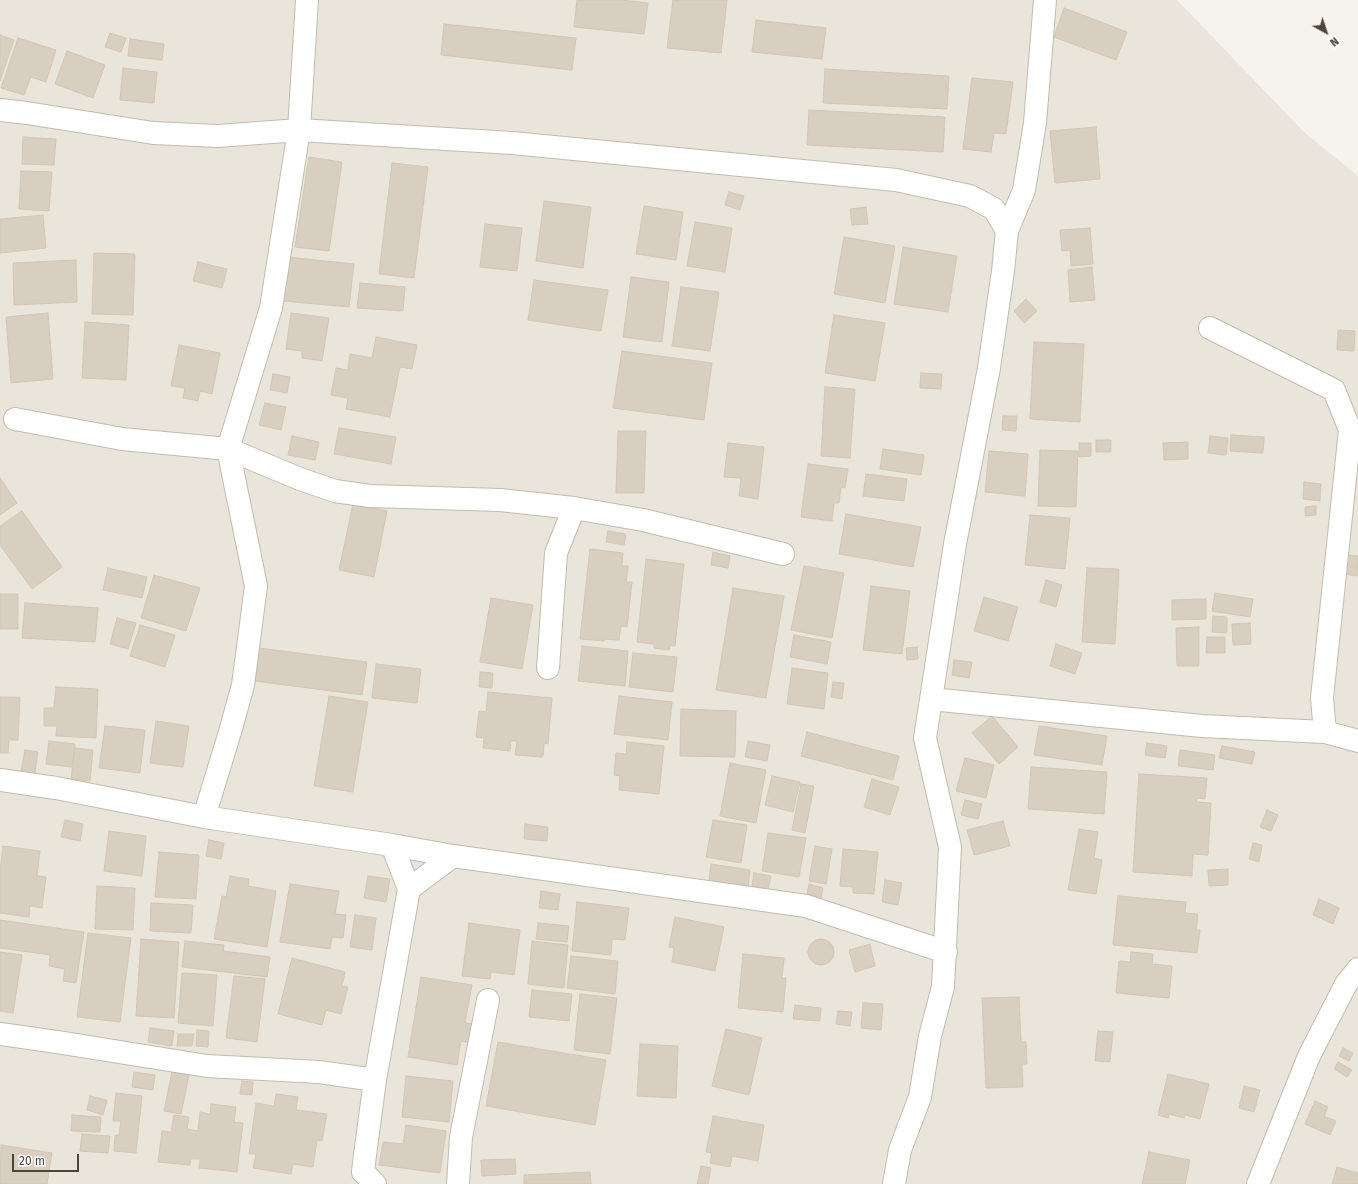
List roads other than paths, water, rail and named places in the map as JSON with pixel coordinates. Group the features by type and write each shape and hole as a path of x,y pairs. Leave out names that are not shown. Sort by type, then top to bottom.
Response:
{"street":[{"path":"204,817 243,685 256,586 228,449 271,308 299,130 307,0"},
{"path":"894,1184 900,1150 920,1097 930,1036 943,986 946,952 950,847 925,738 955,544 989,368 1003,271 1007,231 1024,190 1035,123 1045,0"},
{"path":"0,110 153,133 218,136 299,130 512,144 896,180 970,196 994,209 1007,231"},
{"path":"1210,328 1334,390 1350,430 1322,698 1325,732"},
{"path":"15,419 122,439 228,449 300,479 335,491 370,496 500,500 574,508 643,520 783,554"},
{"path":"548,668 556,553 574,508"},
{"path":"931,699 1202,726 1325,732 1358,741"},
{"path":"0,780 56,788 204,817 392,845 453,856 806,906 946,952"},
{"path":"375,1184 363,1172 375,1080 409,889 392,845"},
{"path":"409,889 453,856"},
{"path":"1258,1184 1309,1056 1346,984 1358,968"},
{"path":"458,1184 461,1137 488,1000"},
{"path":"0,1034 207,1066 319,1072 375,1080"}]}
